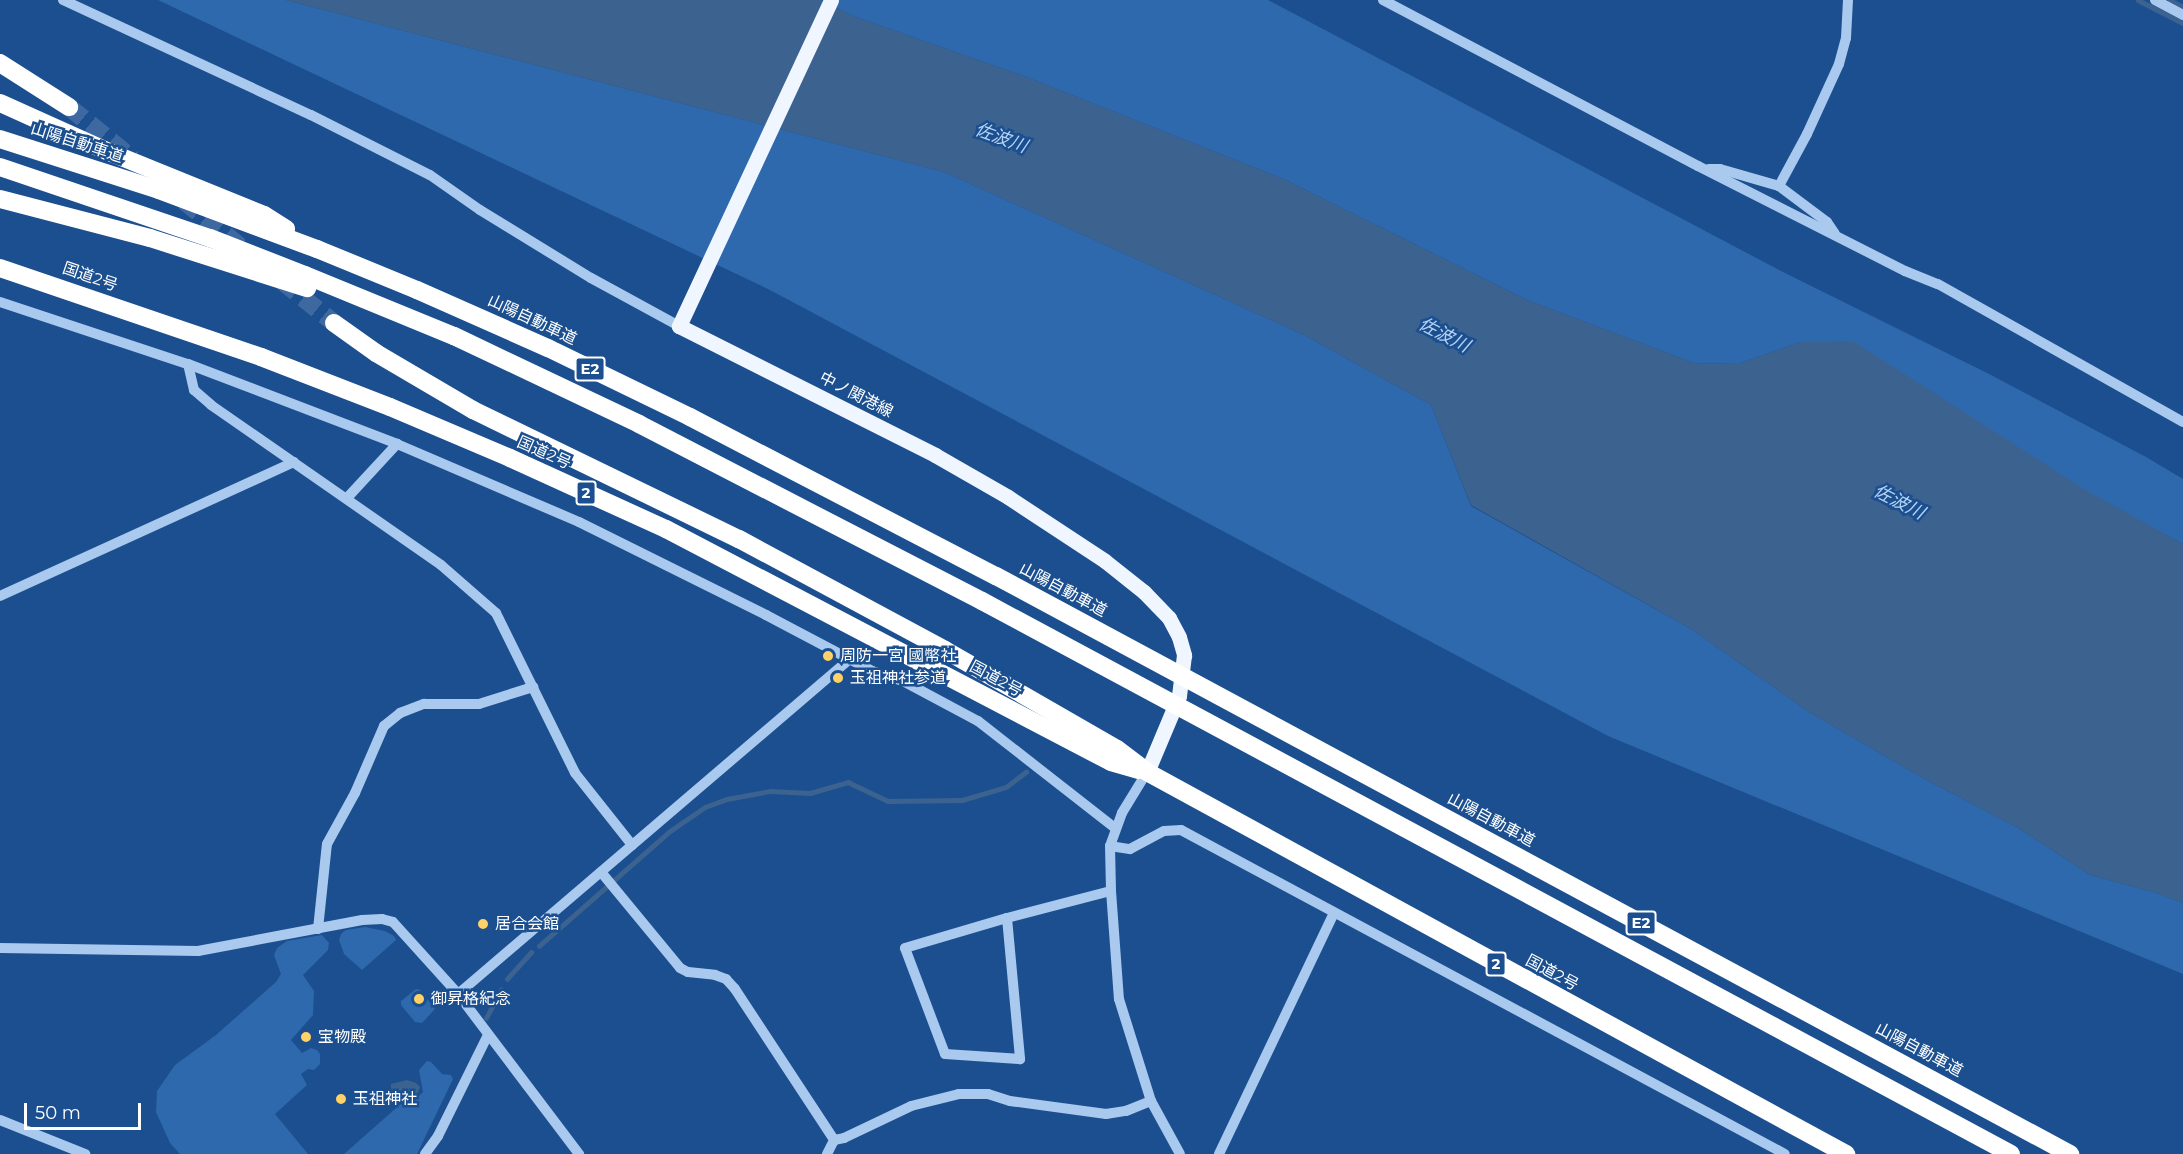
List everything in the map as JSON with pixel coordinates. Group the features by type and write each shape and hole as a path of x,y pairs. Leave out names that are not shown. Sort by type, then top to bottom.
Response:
{"highway":[{"path":"0,63 69,107"},
{"path":"0,103 109,153 264,215 317,249"},
{"name":"山陽自動車道","path":"0,139 159,190 317,249 537,344 690,417 862,505 2070,1154"},
{"name":"E2","path":"0,167 210,238 454,336 639,424 805,507 2012,1154"},
{"path":"0,199 161,241 454,336"},
{"name":"国道2号","path":"0,268 261,357 390,407 510,458 666,529 1111,762 1147,772"},
{"name":"国道2号","path":"334,323 376,353 472,410 739,539 945,650 1118,749 1147,772 1846,1154"}],"main road":[{"path":"679,326 831,0"},
{"name":"中ノ関港線","path":"679,326 935,455 1018,504 1105,561 1144,592 1169,618 1179,637 1184,655 1179,696 1147,772"}],"street":[{"path":"63,0 430,175 480,210 591,279 679,326"},
{"path":"1383,0 1706,170 1905,271 1938,284 2183,422"},
{"path":"1779,186 1807,134 1839,64 1846,38 1848,0"},
{"path":"2155,0 2183,15"},
{"path":"1706,170 1720,169 1779,186 1827,222 1836,235"},
{"path":"0,302 188,364 397,444 579,522 851,658 872,671 903,681 978,721 1115,828"},
{"path":"188,364 194,390 211,405 441,565 496,613 575,773 632,845"},
{"path":"347,498 397,444"},
{"path":"0,596 294,462"},
{"path":"458,994 851,658"},
{"path":"318,929 327,844 355,793 384,726 400,713 417,706 479,704 533,687"},
{"path":"1147,772 1115,828 1110,846 1119,999 1151,1101 1180,1154"},
{"path":"1110,846 1130,849 1164,831 1181,830 1785,1154"},
{"path":"601,872 680,968 688,972 721,977 735,989 834,1140"},
{"path":"1007,918 1020,1059 945,1054 905,948 1007,918 1111,891"},
{"path":"1219,1154 1334,913"},
{"path":"0,948 198,951 362,920 382,919 393,922 458,994 487,1037 579,1154"},
{"path":"425,1154 438,1136 487,1037"},
{"path":"834,1140 844,1138 911,1106 959,1094 988,1094 1010,1101 1106,1114 1126,1111 1151,1101"},
{"path":"0,1120 85,1154"},
{"path":"827,1154 834,1140"}],"shaded area":[{"path":"158,0 286,0 944,172 1304,335 1431,405 1471,506 1691,629 1809,712 1921,777 2020,829 2090,875 2157,893 2183,903 2183,974 1608,736 768,289"},
{"path":"821,0 1268,0 1781,271 1991,375 2146,457 2183,479 2183,544 1801,342 1738,364 1694,363 1527,300 1286,180 1024,76 853,16"},
{"path":"365,927 385,931 394,936 396,940 362,970 344,954 339,940 341,934 346,930"},
{"path":"322,935 329,943 328,950 303,975 314,991 313,1015 291,1040 302,1053 311,1048 317,1050 320,1054 320,1064 314,1070 308,1069 301,1074 307,1085 275,1114 308,1154 180,1154 170,1143 156,1112 157,1091 175,1065 216,1035 276,982 281,974 274,955 277,948 287,941"},
{"path":"416,989 420,990 435,1009 422,1023 415,1022 401,1005 401,1001"},
{"path":"427,1061 431,1062 442,1074 451,1075 453,1079 417,1154 344,1154 403,1102 423,1092 419,1070"}],"water":[{"name":"佐波川","path":"286,0 821,0 853,16 1024,76 1286,180 1527,300 1694,363 1738,364 1801,342 1853,341 2084,489 2183,544 2183,903 2157,893 2090,875 2020,829 1921,777 1809,712 1691,629 1471,505 1431,405 1304,335 944,172"},
{"path":"407,1080 420,1087 417,1095 403,1095 391,1091 391,1084"}],"waterway":[{"path":"2138,0 2183,23"},
{"path":"2170,0 2183,7"},
{"path":"539,946 670,831 705,807 727,799 770,791 810,793 848,782 888,801 962,800 1006,787 1026,772"},
{"path":"507,979 531,952"},
{"path":"486,1018 501,990"}],"tunnel":[{"path":"69,107 133,159"},
{"path":"184,201 242,248"},
{"path":"282,281 334,323"}],"place":[{"name":"周防一宮 國幣社","path":"828,656"},
{"name":"玉祖神社参道","path":"838,678"},
{"name":"居合会館","path":"483,924"},
{"name":"御昇格紀念","path":"419,999"},
{"name":"宝物殿","path":"306,1037"},
{"name":"玉祖神社","path":"341,1099"}]}
